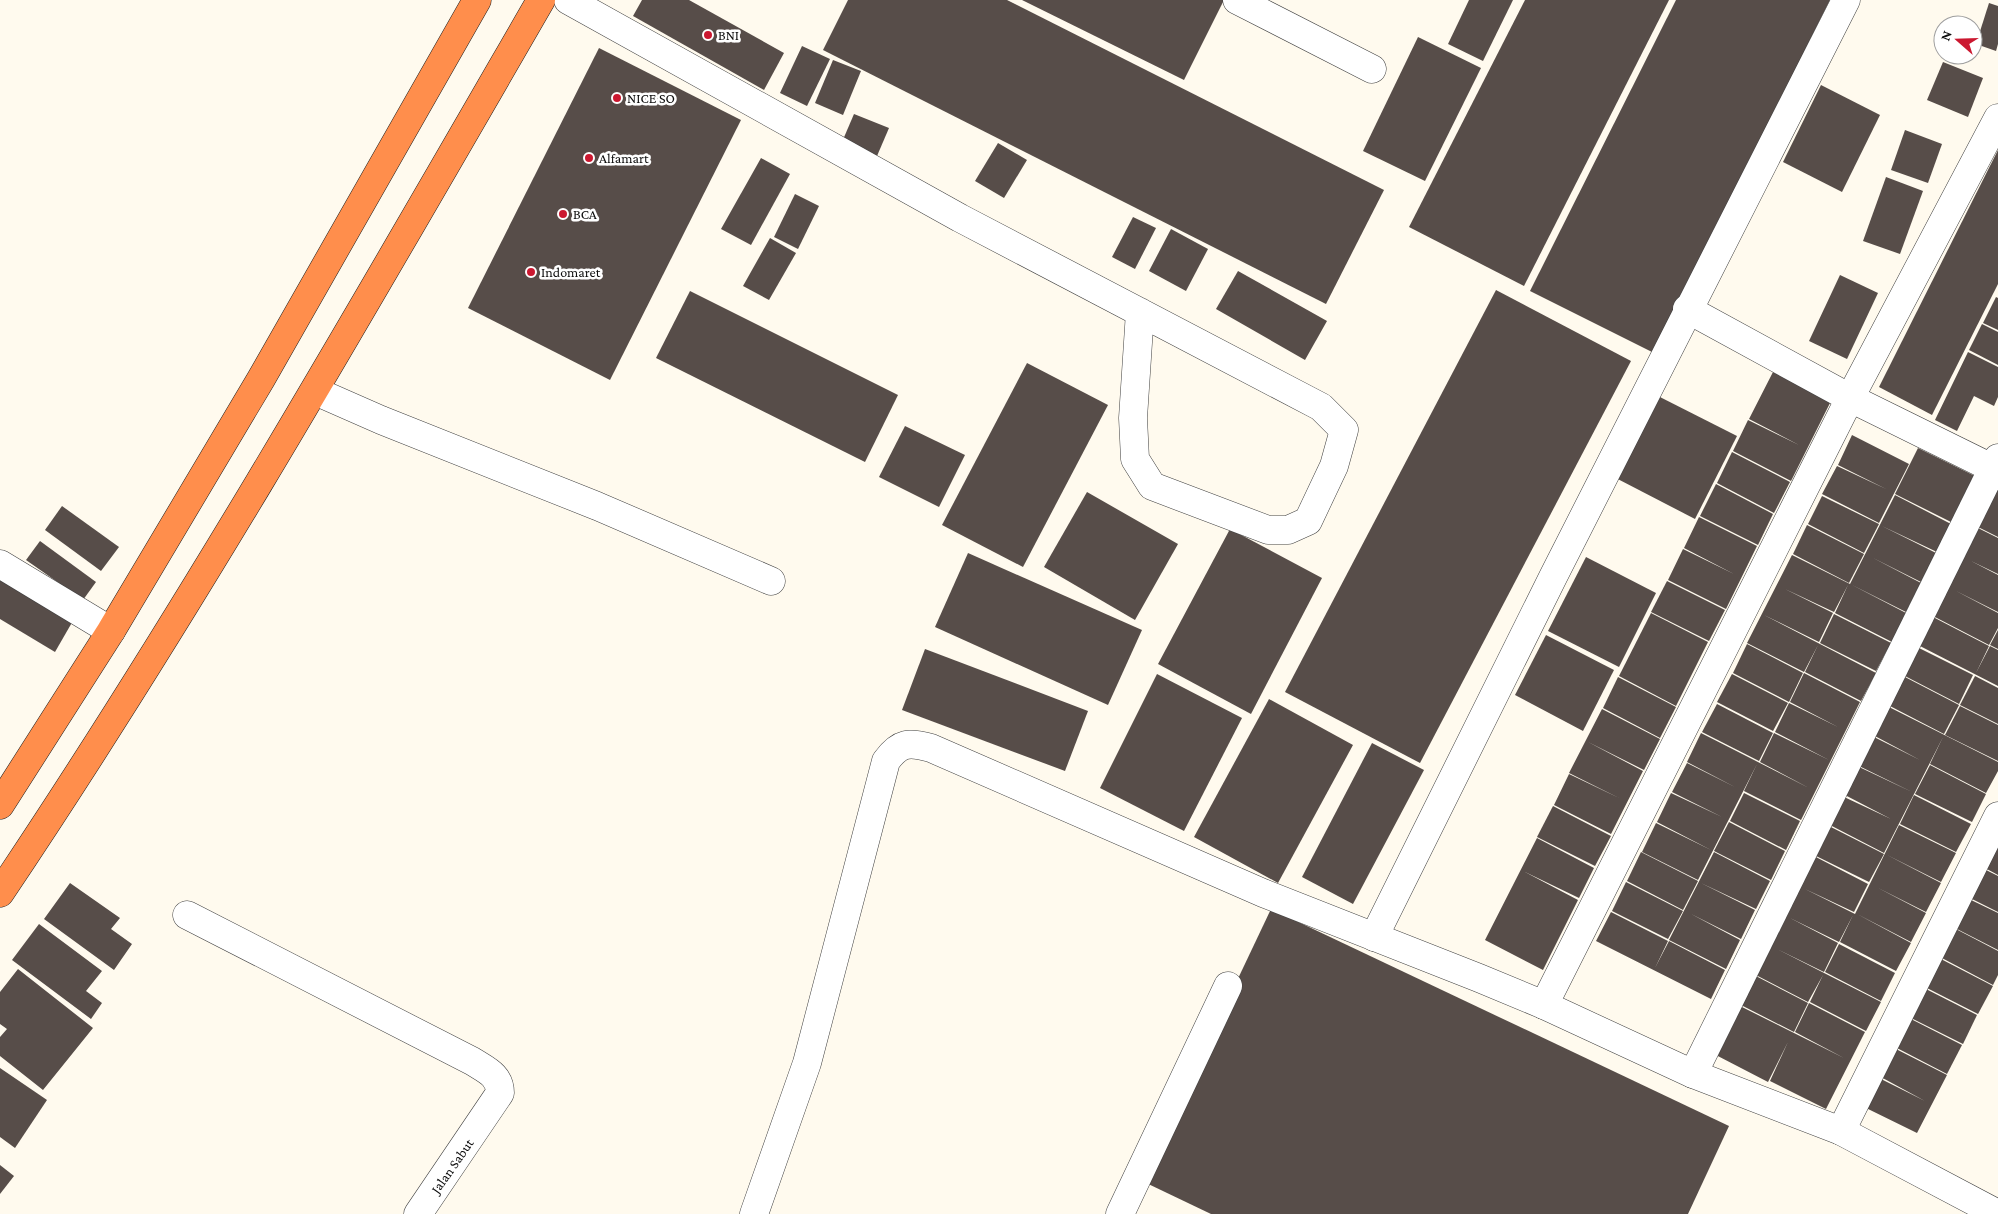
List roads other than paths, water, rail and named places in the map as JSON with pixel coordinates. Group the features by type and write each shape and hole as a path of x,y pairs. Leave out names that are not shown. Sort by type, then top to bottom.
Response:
{"highway":[{"path":"0,805 111,632 262,379 477,0"},
{"path":"0,892 74,782 315,391 541,0"}],"street":[{"path":"568,0 960,218 1140,312 1321,407 1344,430 1334,466 1308,521 1288,530 1268,530 1152,486 1135,459 1132,418 1140,312"},
{"path":"1237,0 1372,69"},
{"path":"1374,936 1687,309 1846,0"},
{"path":"1544,1005 1850,398 1998,118"},
{"path":"1687,309 1850,398 1996,466 1692,1074"},
{"path":"315,391 381,420 597,506 770,581"},
{"path":"0,564 111,632"},
{"path":"754,1214 807,1063 886,761 894,750 904,744 918,744 930,748 1263,893 1544,1005 1692,1074 1841,1130 1998,1214"},
{"path":"1841,1130 1998,816"},
{"name":"Jalan Sabut","path":"187,915 472,1061 493,1074 500,1084 500,1093 418,1214"},
{"path":"1120,1214 1228,986"}],"place":[{"name":"BNI","path":"708,35"},
{"name":"NICE SO","path":"617,98"},
{"name":"Alfamart","path":"589,158"},
{"name":"BCA","path":"563,214"},
{"name":"Indomaret","path":"531,272"}]}
